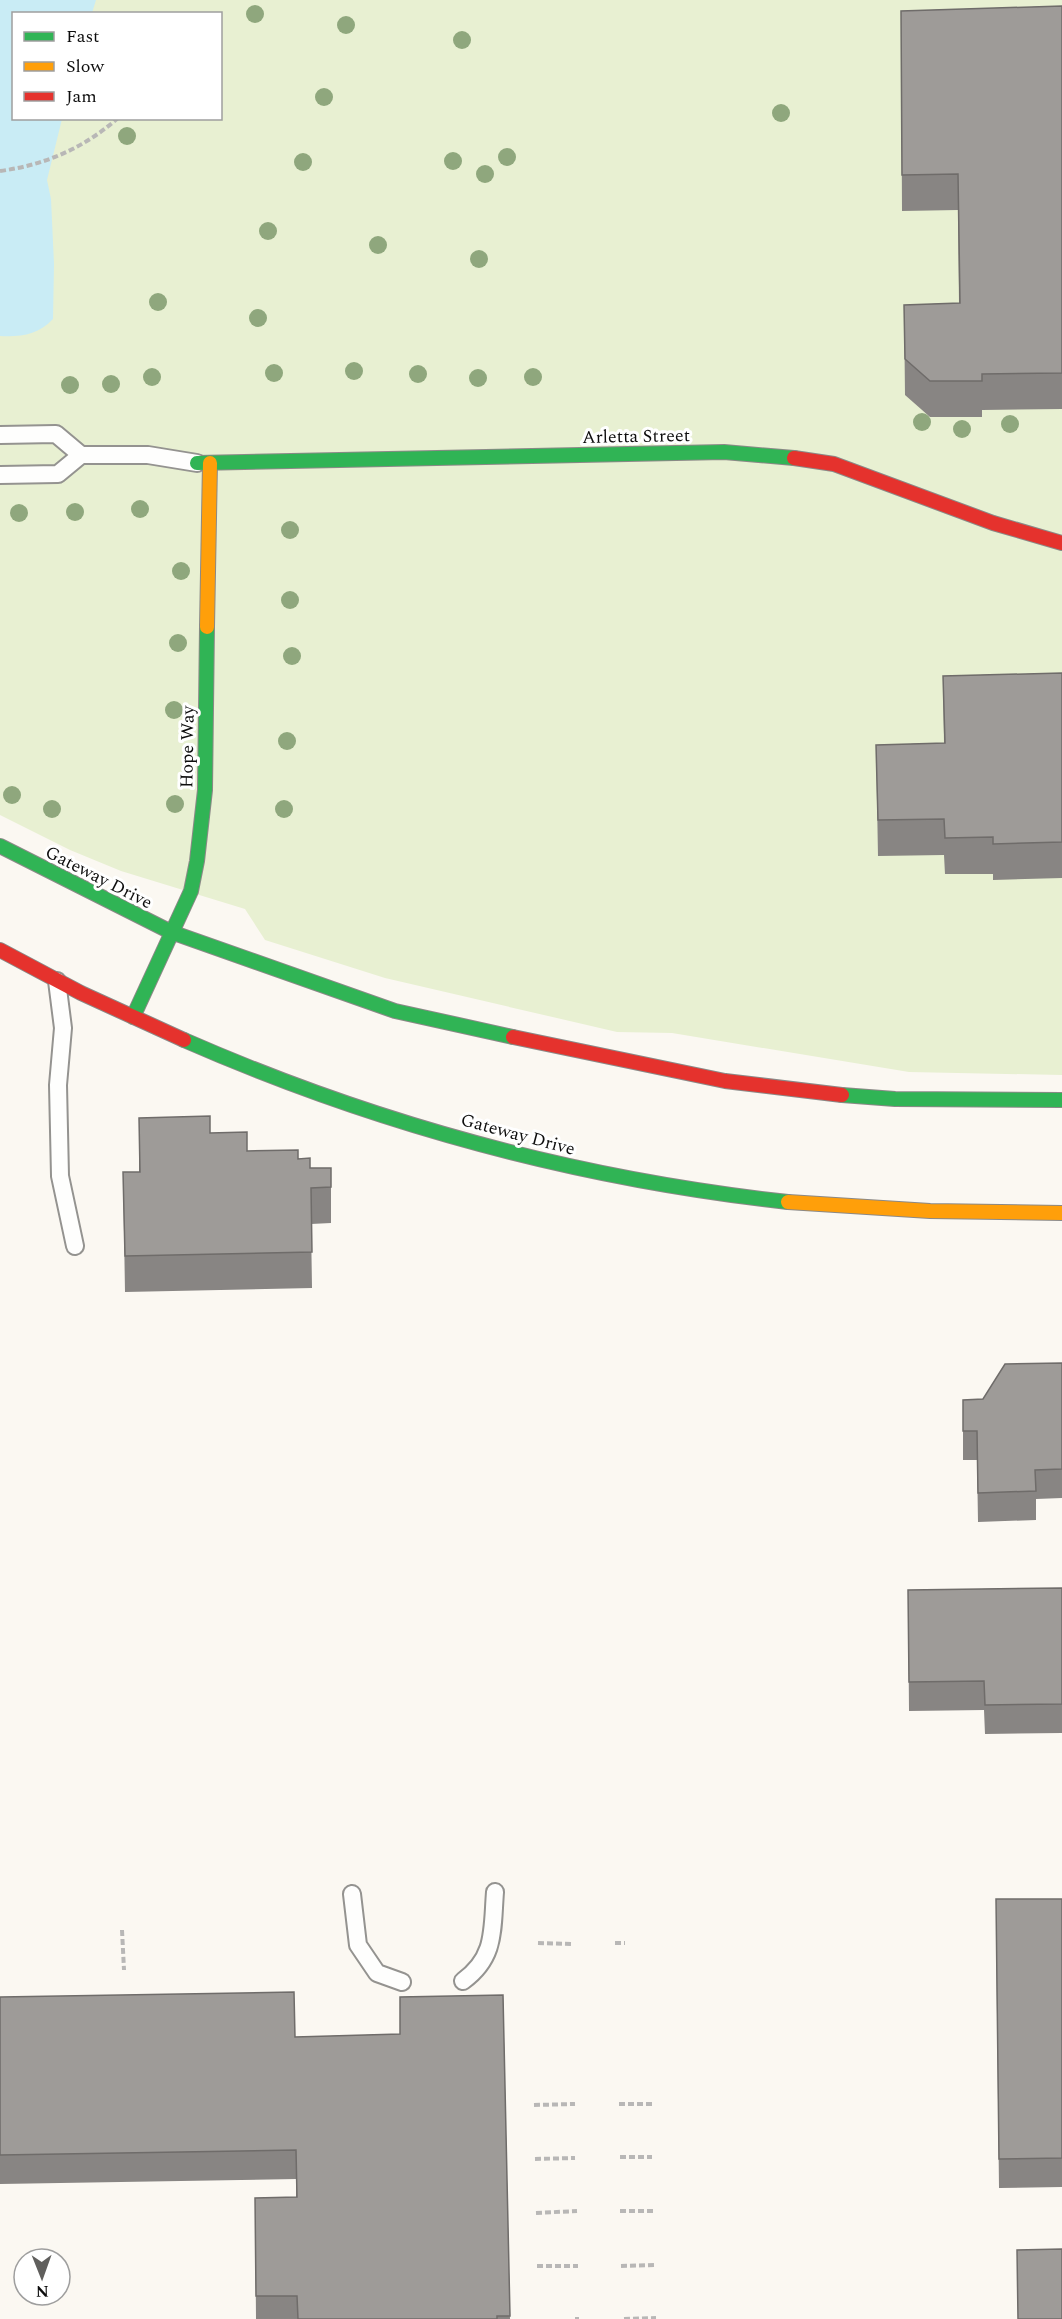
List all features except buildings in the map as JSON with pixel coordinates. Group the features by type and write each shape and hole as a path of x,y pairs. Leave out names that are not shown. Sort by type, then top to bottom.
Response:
{"street":[{"name":"Arletta Street","path":"203,463 724,452 788,457 834,465 993,523 1062,543"},
{"name":"Hope Way","path":"133,1017 191,891 205,790 203,463"},
{"name":"Gateway Drive","path":"0,846 171,932 396,1011 624,1062 725,1081 830,1094 907,1100 1062,1100"},
{"name":"Gateway Drive","path":"0,950 57,981 133,1017 336,1102 537,1161 747,1197 845,1208 981,1214 1062,1213"}],"lane":[{"path":"0,435 57,434 81,455"},
{"path":"0,475 58,474 81,455 148,455 203,463"},
{"path":"57,981 63,1028 58,1085 60,1176 75,1246"},
{"path":"463,1981 480,1969 490,1944 495,1892"},
{"path":"351,1894 358,1945 377,1972 402,1982"}],"path":[{"path":"0,171 32,165 69,151 116,120"},
{"path":"122,1930 124,1970"},
{"path":"538,1943 572,1944"},
{"path":"615,1943 626,1943"},
{"path":"534,2105 575,2104"},
{"path":"619,2104 653,2104"},
{"path":"620,2157 652,2157"},
{"path":"536,2159 575,2158"},
{"path":"536,2213 577,2211"},
{"path":"620,2211 655,2211"},
{"path":"621,2266 656,2265"},
{"path":"537,2266 578,2266"},
{"path":"624,2319 656,2318"}],"green space":[{"path":"0,0 1062,0 1062,1075 909,1072 672,1033 617,1032 385,978 265,940 245,909 121,871 70,850 0,815"}],"water":[{"path":"0,0 96,0 92,12 12,12 12,120 62,120 47,180 51,199 54,264 53,319 41,329 29,334 0,336"}],"traffic: fast":[{"path":"197,463 724,452 794,458"},
{"path":"133,1017 191,891 197,861 205,790 207,627"},
{"path":"0,846 171,932 395,1011 513,1037"},
{"path":"184,1040 331,1098 405,1123 480,1144 632,1179 788,1202"},
{"path":"842,1095 895,1099 1062,1100"}],"traffic: slow":[{"path":"207,627 210,463"},
{"path":"788,1202 930,1211 1062,1213"}],"traffic: jam":[{"path":"794,458 834,464 993,523 1062,543"},
{"path":"0,950 81,993 184,1040"},
{"path":"513,1037 725,1081 842,1095"}]}
